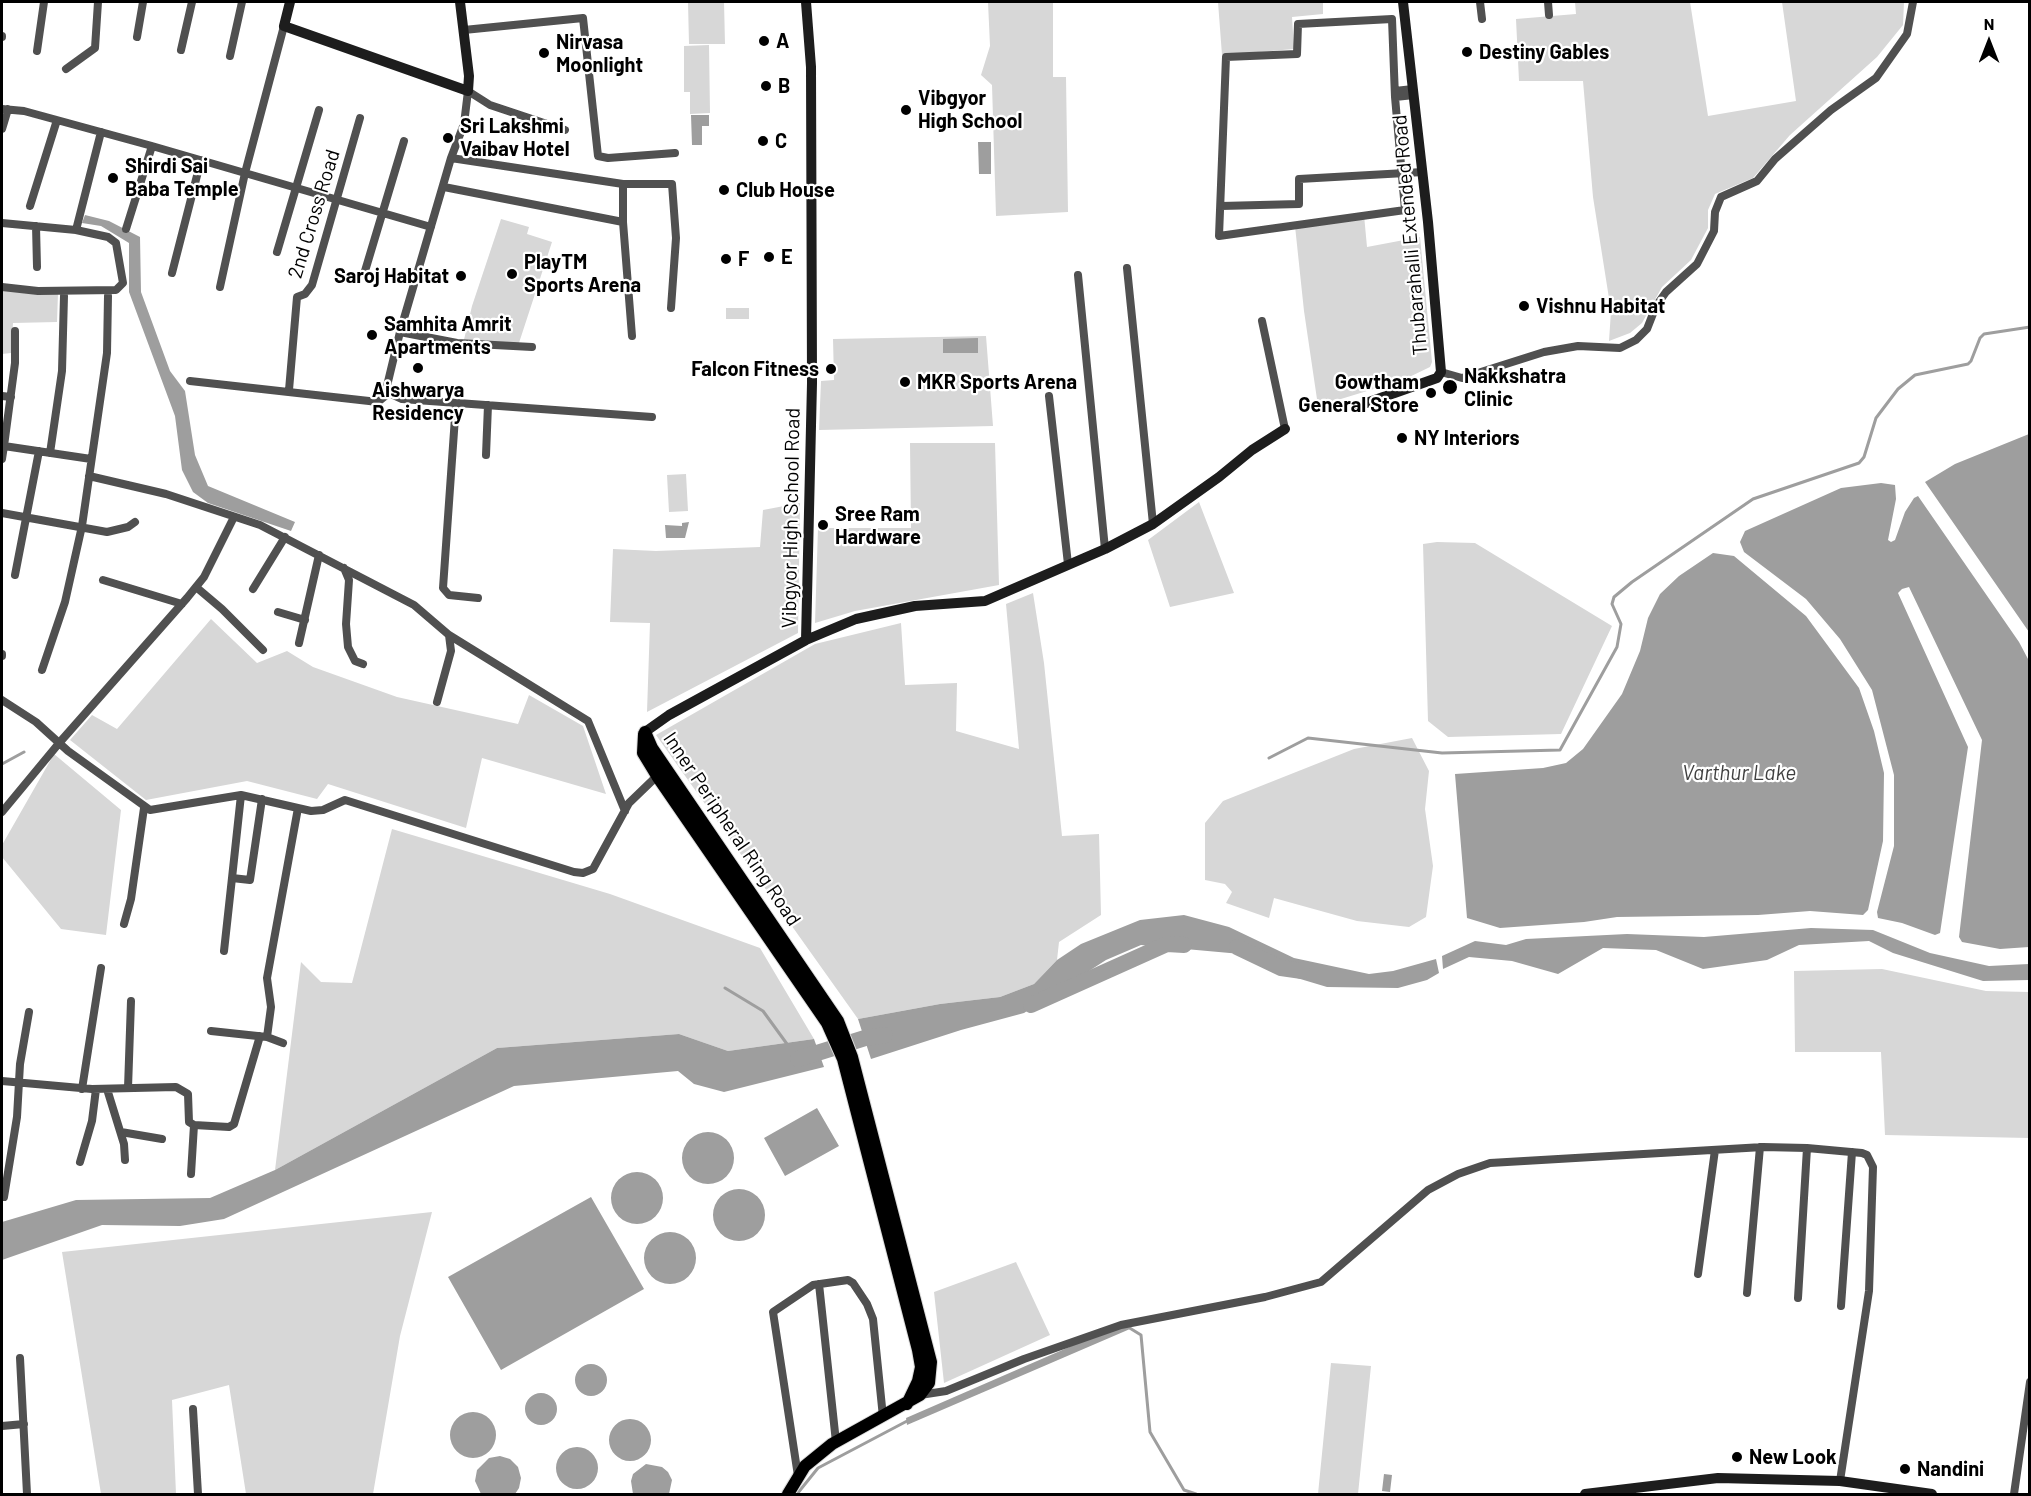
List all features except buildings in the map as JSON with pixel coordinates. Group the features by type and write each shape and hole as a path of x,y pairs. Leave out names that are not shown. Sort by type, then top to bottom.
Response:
{"main road":[{"name":"Inner Peripheral Ring Road","path":"645,732 647,751 657,777 833,1022"},
{"name":"Inner Peripheral Ring Road","path":"647,751 833,1022 848,1058 931,1362 929,1383 920,1395"},
{"name":"Inner Peripheral Ring Road","path":"848,1058 921,1367 918,1381 907,1404"},
{"path":"789,1494 805,1466 836,1442 920,1395"}],"street":[{"path":"37,51 44,2"},
{"path":"66,69 95,48 98,2"},
{"path":"137,37 143,2"},
{"path":"181,50 192,2"},
{"path":"230,56 242,2"},
{"path":"220,287 245,173 290,2"},
{"path":"458,2 464,30 468,91 464,124 451,158 400,332 386,390 402,399 652,417"},
{"name":"Vibgyor High School Road","path":"806,2 811,67 812,323 806,640"},
{"name":"Thubarahalli Extended Road","path":"1355,407 1437,378 1441,372 1423,172 1403,2"},
{"path":"1480,2 1482,19"},
{"path":"1548,2 1549,15"},
{"path":"1441,372 1462,378 1544,352 1578,346 1620,348 1636,340 1647,329 1656,306 1666,292 1697,264 1714,231 1714,212 1721,197 1757,181 1774,159 1831,110 1876,78 1907,34 1913,2"},
{"path":"464,30 582,18 598,156 608,158 675,153"},
{"path":"1392,19 1395,94 1405,210 1219,236 1226,57 1296,54 1298,24 1392,19"},
{"path":"284,26 468,91 490,105 565,130"},
{"path":"1395,94 1414,92"},
{"path":"2,129 5,109 57,120 431,227"},
{"path":"277,252 294,188 319,110"},
{"name":"2nd Cross Road","path":"289,390 297,297 305,294 312,285 360,118"},
{"path":"30,206 57,120"},
{"path":"75,230 101,132"},
{"path":"364,271 404,141"},
{"path":"126,229 152,146"},
{"path":"451,158 623,184 672,184 676,238 671,308"},
{"path":"172,273 201,160"},
{"path":"1221,206 1299,204 1299,179 1423,172"},
{"path":"623,184 623,222 632,336"},
{"path":"444,187 623,222"},
{"path":"2,223 75,230 108,237 116,243 123,283 116,291 38,291 2,286"},
{"path":"36,225 37,267"},
{"path":"1127,268 1153,524"},
{"path":"1078,275 1105,549"},
{"path":"50,453 62,371 64,296"},
{"path":"42,670 65,602 82,526 107,353 108,296"},
{"path":"645,732 679,709 806,640 856,619 915,606 985,601 1105,549 1153,524 1285,429 1262,321"},
{"path":"2,459 15,363 15,331"},
{"path":"400,332 458,343 532,346"},
{"path":"190,381 289,390 378,402 389,393"},
{"path":"2,396 11,397"},
{"path":"1049,396 1068,564"},
{"path":"456,403 443,588 449,595 478,598"},
{"path":"486,455 488,405"},
{"path":"4,446 91,459"},
{"path":"15,575 39,451"},
{"path":"89,476 166,494 285,537 414,605 449,635 588,721 624,811"},
{"path":"2,513 106,532 128,527 135,522"},
{"path":"2,812 204,577 234,517"},
{"path":"253,589 285,537"},
{"path":"299,643 320,555"},
{"path":"344,568 349,580 345,624 348,647 355,662 363,664"},
{"path":"103,580 182,604"},
{"path":"196,587 263,650"},
{"path":"278,612 304,620"},
{"path":"437,702 451,651 449,635"},
{"path":"2,700 144,808 168,809 241,795 298,808 323,810 345,800 583,873 593,869 629,803 657,777"},
{"path":"224,951 241,795"},
{"path":"232,878 250,880 262,798"},
{"path":"124,924 131,899 144,808"},
{"path":"2,1082 82,1089 176,1087 188,1094 188,1119 194,1125 234,1124 264,1036 271,1007 267,978 298,808"},
{"path":"82,1089 101,968"},
{"path":"128,1088 131,1001"},
{"path":"4,1197 17,1117 19,1083 29,1012"},
{"path":"210,1031 264,1036 283,1043"},
{"path":"80,1162 92,1121 96,1089"},
{"path":"107,1089 121,1132 125,1160"},
{"path":"191,1174 194,1125"},
{"path":"121,1132 162,1139"},
{"path":"920,1395 946,1391 1044,1351 1121,1325 1265,1297 1321,1282 1428,1190 1458,1174 1490,1163 1591,1155 1760,1147 1852,1152 1867,1155 1873,1174 1869,1292 1840,1481"},
{"path":"1747,1293 1760,1147"},
{"path":"1798,1298 1807,1148"},
{"path":"1698,1274 1715,1150"},
{"path":"1841,1306 1852,1152"},
{"path":"798,1476 773,1312 819,1284 851,1281 867,1304 873,1319 883,1417"},
{"path":"819,1284 836,1442"},
{"path":"20,1358 27,1494"},
{"path":"2014,1494 2030,1382"},
{"path":"193,1409 198,1494"},
{"path":"2,1426 24,1424"},
{"path":"1585,1494 1718,1478 1840,1481 1932,1494"}],"shaded area":[{"path":"688,2 724,2 725,44 689,44"},
{"path":"988,2 1053,2 1053,77 1066,77 1068,212 996,216 992,85 981,75 990,46"},
{"path":"1218,2 1323,2 1323,14 1292,17 1294,49 1222,55"},
{"path":"1575,2 1690,2 1708,116 1796,101 1782,2 1904,2 1903,25 1877,57 1790,135 1753,178 1715,194 1708,210 1708,228 1691,260 1662,287 1642,323 1630,333 1609,341 1611,311 1593,197 1583,81 1519,81 1516,19 1576,14"},
{"path":"709,45 710,113 690,114 690,92 684,92 684,46"},
{"path":"1364,215 1367,247 1420,237 1432,362 1430,367 1403,380 1318,406 1304,311 1295,226"},
{"name":"PlayTM Sports Arena","path":"501,219 529,227 527,234 552,242 517,349 462,348 472,306"},
{"path":"2,289 58,293 57,322 13,323 11,353 2,354"},
{"path":"726,308 749,308 749,319 726,319"},
{"name":"MKR Sports Arena","path":"986,336 993,426 819,430 821,381 834,380 833,339"},
{"path":"910,443 995,443 999,585 855,611 815,623 818,528 911,528"},
{"path":"686,474 688,511 669,512 667,475"},
{"path":"1199,502 1234,593 1170,607 1148,540"},
{"path":"800,503 798,633 647,712 650,623 610,622 613,549 656,551 760,547 763,510"},
{"path":"1475,543 1612,626 1561,734 1448,737 1428,721 1423,544"},
{"path":"1033,593 1044,663 1062,836 1099,834 1101,915 1059,942 1057,960 1034,984 1000,997 940,1004 858,1019 656,735 815,644 901,623 905,685 957,683 956,731 1019,749 1006,604"},
{"path":"211,619 257,663 287,651 313,667 397,697 518,724 529,695 583,726 606,794 482,758 466,828 328,784 317,799 247,781 146,800 70,740 92,715 117,729"},
{"path":"1412,738 1429,771 1425,809 1433,866 1426,917 1409,927 1357,921 1274,898 1269,918 1226,903 1232,892 1225,884 1205,880 1205,823 1223,801 1354,749"},
{"path":"54,754 121,810 106,935 61,929 2,857 2,845"},
{"path":"392,829 610,894 760,948 814,1039 728,1051 679,1034 497,1048 275,1170 301,962 321,982 352,983"},
{"path":"1882,969 1986,991 2029,992 2029,1138 1885,1135 1881,1052 1795,1052 1794,971"},
{"path":"432,1212 400,1336 373,1494 246,1494 229,1385 172,1400 176,1494 101,1494 62,1252"},
{"path":"1016,1262 1050,1335 944,1383 934,1292"},
{"path":"1331,1363 1371,1366 1358,1494 1318,1494"}],"water":[{"path":"691,115 709,115 709,126 702,126 702,145 692,145"},
{"path":"978,142 991,142 991,174 979,174"},
{"path":"85,215 109,221 140,237 141,292 170,371 185,391 195,455 208,486 295,522 291,531 208,503 193,492 182,470 175,416 129,292 129,243 101,226 82,223"},
{"path":"978,338 978,353 943,353 943,339"},
{"path":"2029,434 2029,632 1925,482 1955,464"},
{"path":"1881,483 1895,485 1896,499 1888,540 1891,542 1895,540 1905,512 1914,498 1918,496 2019,642 2028,659 2029,947 2000,949 1962,942 1959,937 1982,740 1909,587 1898,593 1968,747 1940,933 1935,935 1902,923 1878,918 1877,912 1894,846 1894,775 1872,690 1840,639 1806,599 1744,552 1740,542 1745,531 1841,488"},
{"path":"689,522 685,538 666,538 665,525 682,526 682,523"},
{"name":"Varthur Lake","path":"1713,553 1734,556 1806,616 1859,688 1874,731 1884,773 1883,841 1868,910 1863,915 1810,911 1758,915 1617,917 1584,922 1500,928 1467,918 1455,774 1543,768 1566,763 1583,749 1622,694 1640,651 1648,618 1660,594 1679,576"},
{"path":"1184,915 1229,927 1294,958 1369,974 1393,971 1436,959 1439,973 1427,980 1398,988 1327,987 1297,978 1263,956 1141,945 1106,960 1024,1013 961,1030 871,1059 858,1019 940,1004 1000,997 1034,984 1057,960 1081,944 1140,920"},
{"path":"1811,928 1873,930 1930,953 1989,966 2029,964 2029,980 1983,981 1893,953 1869,941 1799,945 1767,960 1703,969 1656,950 1603,948 1558,974 1512,961 1469,957 1443,969 1442,956 1475,941 1506,945 1526,939 1627,934 1704,937"},
{"path":"679,1034 728,1051 814,1039 824,1067 724,1092 694,1084 678,1071 514,1086 224,1219 180,1226 102,1225 2,1260 2,1222 76,1200 210,1198 275,1170 497,1048"},
{"path":"817,1108 839,1146 785,1176 764,1138"},
{"path":"708,1132 718,1134 726,1140 732,1148 734,1158 732,1168 726,1176 718,1182 708,1184 698,1182 690,1176 684,1168 682,1158 684,1148 690,1140 698,1134"},
{"path":"637,1172 647,1174 655,1180 661,1188 663,1198 661,1208 655,1216 647,1222 637,1224 627,1222 619,1216 613,1208 611,1198 613,1188 619,1180 627,1174"},
{"path":"739,1189 749,1191 757,1197 763,1205 765,1215 763,1225 757,1233 749,1239 739,1241 729,1239 721,1233 715,1225 713,1215 715,1205 721,1197 729,1191"},
{"path":"591,1197 644,1289 501,1370 448,1277"},
{"path":"670,1232 680,1234 688,1240 694,1248 696,1258 694,1268 688,1276 680,1282 670,1284 660,1282 652,1276 646,1268 644,1258 646,1248 652,1240 660,1234"},
{"path":"1129,1321 1130,1329 907,1425 906,1418"},
{"path":"591,1364 602,1369 607,1380 602,1391 591,1396 580,1391 575,1380 580,1369"},
{"path":"541,1393 552,1398 557,1409 552,1420 541,1425 530,1420 525,1409 530,1398"},
{"path":"473,1412 489,1419 496,1435 489,1451 473,1458 457,1451 450,1435 457,1419"},
{"path":"630,1419 645,1425 651,1440 645,1455 630,1461 615,1455 609,1440 615,1425"},
{"path":"577,1447 592,1453 598,1468 592,1483 577,1489 562,1483 556,1468 562,1453"},
{"path":"500,1456 510,1459 518,1467 521,1478 519,1488 515,1494 481,1494 475,1481 477,1470 489,1458"},
{"path":"646,1464 662,1467 668,1472 672,1480 669,1494 633,1494 631,1481 633,1474"},
{"path":"1384,1474 1392,1475 1390,1492 1382,1491"}],"waterway":[{"path":"1269,758 1308,738 1442,753 1560,750 1617,647 1621,624 1612,604 1614,597 1632,582 1753,499 1859,463 1864,457 1876,418 1898,389 1915,375 1968,364 1984,334 2030,327"},
{"path":"2,764 24,752"},
{"path":"1031,1005 1167,944 1184,945"},
{"path":"1237,947 1281,968 1302,971"},
{"path":"725,988 763,1011 787,1044"},
{"path":"798,1059 865,1038 885,1035"},
{"path":"1128,1327 1141,1335 1150,1432 1184,1490 1196,1494"},
{"path":"797,1494 818,1468 909,1420"}],"place":[{"name":"A","path":"764,41"},
{"name":"Destiny Gables","path":"1467,52"},
{"name":"Nirvasa Moonlight","path":"544,53"},
{"name":"B","path":"766,86"},
{"name":"Vibgyor High School","path":"906,110"},
{"name":"Sri Lakshmi Vaibav Hotel","path":"448,138"},
{"name":"C","path":"763,141"},
{"name":"Shirdi Sai Baba Temple","path":"113,178"},
{"name":"Club House","path":"724,190"},
{"name":"E","path":"769,257"},
{"name":"F","path":"726,259"},
{"name":"PlayTM Sports Arena","path":"512,274"},
{"name":"Saroj Habitat","path":"461,276"},
{"name":"Vishnu Habitat","path":"1524,306"},
{"name":"Samhita Amrit Apartments","path":"372,335"},
{"name":"Aishwarya Residency","path":"418,368"},
{"name":"Falcon Fitness","path":"831,369"},
{"name":"MKR Sports Arena","path":"905,382"},
{"name":"Nakkshatra Clinic","path":"1450,387"},
{"name":"Gowtham General Store","path":"1431,393"},
{"name":"NY Interiors","path":"1402,438"},
{"name":"Sree Ram Hardware","path":"823,525"},
{"name":"New Look","path":"1737,1457"},
{"name":"Nandini","path":"1905,1469"}]}
